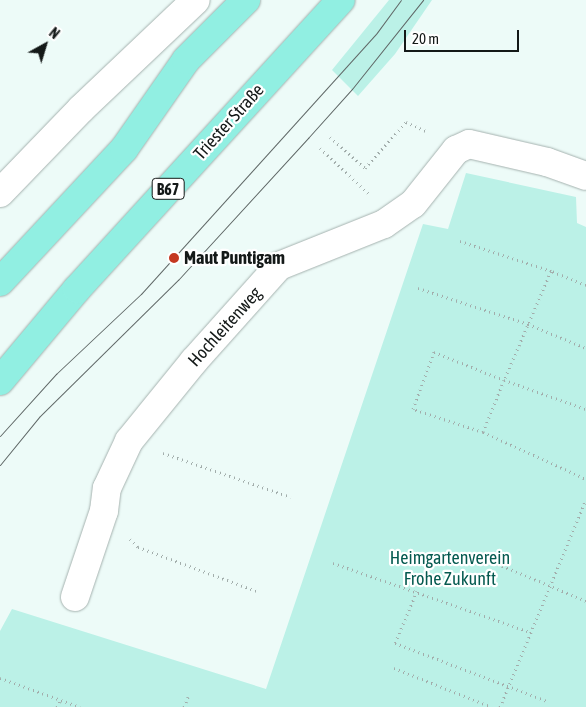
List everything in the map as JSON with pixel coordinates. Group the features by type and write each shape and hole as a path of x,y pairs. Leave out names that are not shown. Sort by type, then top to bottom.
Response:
{"main road":[{"path":"0,282 124,150 186,60 246,0"},
{"name":"Triester Straße","path":"0,381 77,289 341,0"}],"street":[{"path":"0,194 81,109 196,0"},
{"name":"Hochleitenweg","path":"75,597 104,511 107,488 129,441 194,361 279,266 384,224 412,204 456,150 470,144 547,162 586,176"}],"path":[{"path":"330,137 365,168 406,122 430,133 424,140"},
{"path":"320,148 370,194"},
{"path":"460,241 551,271 586,286"},
{"path":"483,432 551,271"},
{"path":"418,288 528,324 586,348"},
{"path":"586,410 434,352 413,409 483,432 586,479"},
{"path":"129,441 291,497"},
{"path":"500,707 586,498"},
{"path":"104,511 138,547 256,591"},
{"path":"479,556 586,600"},
{"path":"334,563 530,632"},
{"path":"416,591 395,643 509,684 547,701"},
{"path":"394,668 492,707"},
{"path":"0,678 80,707"},
{"path":"184,707 188,697"},
{"path":"57,707 60,700"}],"green space":[{"path":"389,0 432,0 395,54 358,96 332,70"},
{"name":"Heimgartenverein Frohe Zukunft","path":"466,173 576,197 577,223 586,227 586,707 0,707 0,631 12,609 266,689 423,224 448,229"}],"tram line":[{"path":"0,436 56,374 141,294 376,34 401,0"},
{"path":"0,465 40,416 178,280 308,138 352,89 423,0"}],"place":[{"name":"Maut Puntigam","path":"174,258"}]}
